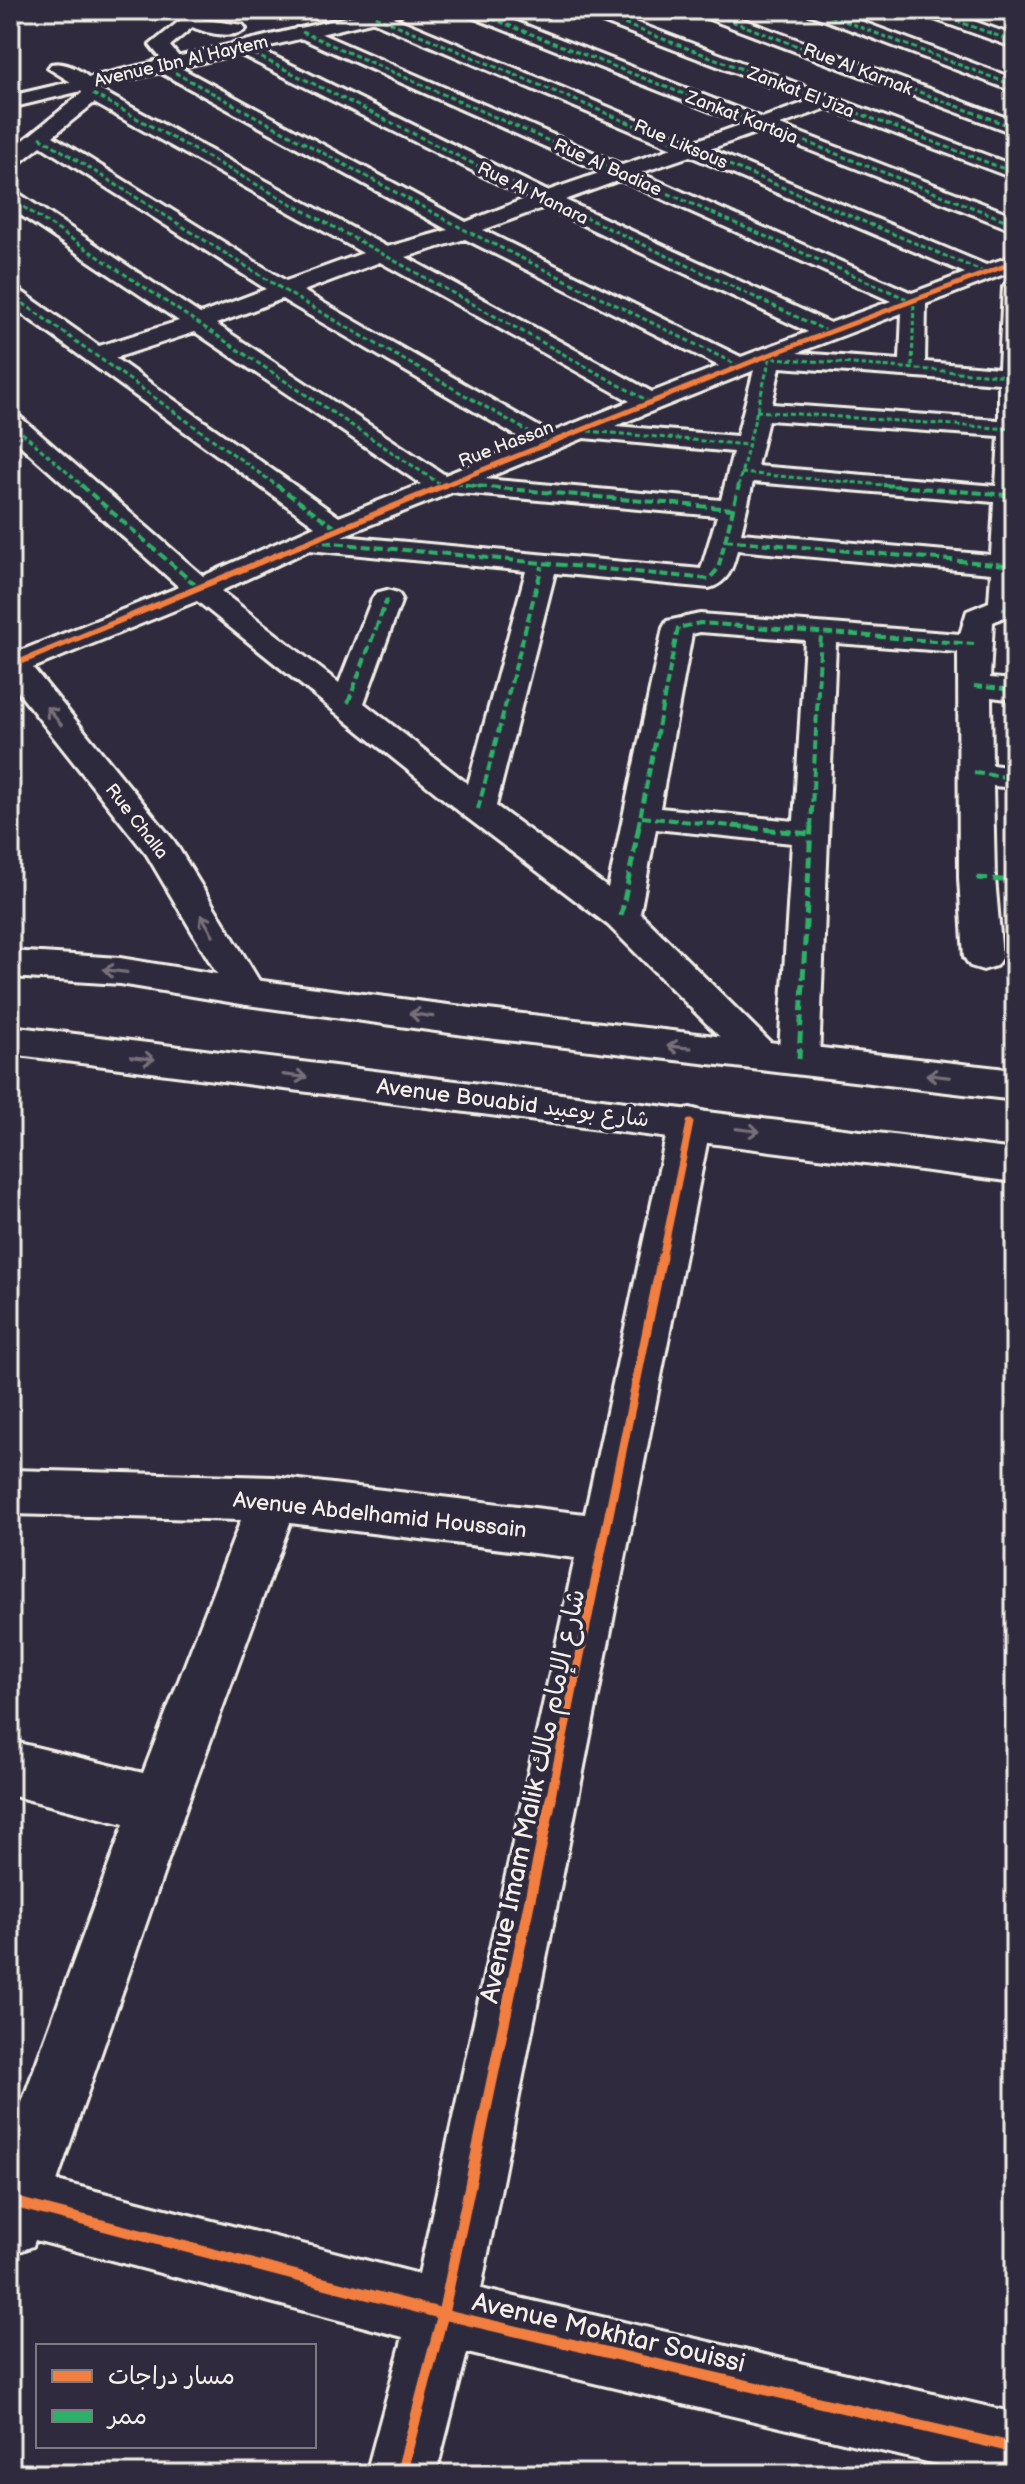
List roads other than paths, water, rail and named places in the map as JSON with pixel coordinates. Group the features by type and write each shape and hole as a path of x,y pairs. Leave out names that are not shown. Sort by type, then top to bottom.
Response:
{"street":[{"name":"Avenue Ibn Al Haytem","path":"10,102 89,89 160,55 239,38 334,10"},
{"name":"Avenue Ibn Al Haytem","path":"239,38 302,32 400,10"},
{"name":"Zankat Kartaja","path":"470,10 1015,224"},
{"name":"Zankat El Jiza","path":"587,10 1015,173"},
{"name":"Rue Al Karnak","path":"702,10 1015,128"},
{"path":"815,10 1015,86"},
{"path":"926,10 1015,42"},
{"path":"239,38 201,25 198,15 160,55 467,231 758,361 912,368 1012,365"},
{"name":"Rue Liksous","path":"375,16 986,273"},
{"name":"Rue Al Badiae","path":"302,32 914,302"},
{"name":"Rue Al Manara","path":"239,38 546,199 829,332"},
{"name":"Avenue Ibn Al Haytem","path":"34,73 87,61"},
{"path":"58,68 89,89 380,254 650,402"},
{"path":"10,161 40,137 89,89"},
{"path":"98,355 195,324 380,254 393,254 467,231 479,223 826,102"},
{"path":"40,137 281,289 550,444"},
{"path":"10,198 195,324 446,485 732,509"},
{"name":"Rue Hassan","path":"12,663 200,589 336,528 829,332 986,273 1014,281"},
{"path":"983,957 977,878 974,644 978,618 989,611 1009,609 1006,565 1011,534 1014,281"},
{"path":"10,294 336,528"},
{"path":"912,368 914,302"},
{"path":"304,541 702,581 717,573 756,411 758,361"},
{"path":"756,411 1012,417"},
{"path":"10,422 200,589 348,703 478,809 621,916 780,1057"},
{"path":"582,431 748,445"},
{"path":"741,473 1011,479"},
{"path":"724,540 1006,565"},
{"path":"478,809 542,566"},
{"path":"348,703 387,599"},
{"path":"621,916 678,628 700,623 974,644"},
{"path":"780,1057 810,834 821,633"},
{"name":"Rue Challa","path":"12,663 161,849 247,992"},
{"path":"974,686 1015,690"},
{"path":"974,773 1015,778"},
{"path":"642,817 810,834"},
{"path":"977,878 1015,881"},
{"path":"10,964 120,971 247,992 651,1045 1015,1085"},
{"name":"Avenue Bouabid شارع بوعبيد","path":"10,1040 1015,1166"},
{"name":"Avenue Imam Malik شارع الإمام مالك","path":"401,2474 443,2314 690,1123"},
{"name":"Avenue Abdelhamid Houssain","path":"10,1492 274,1499 606,1539"},
{"path":"12,2209 274,1499"},
{"path":"10,1768 159,1805"},
{"name":"Avenue Mokhtar Souissi","path":"12,2209 1015,2448"}]}
